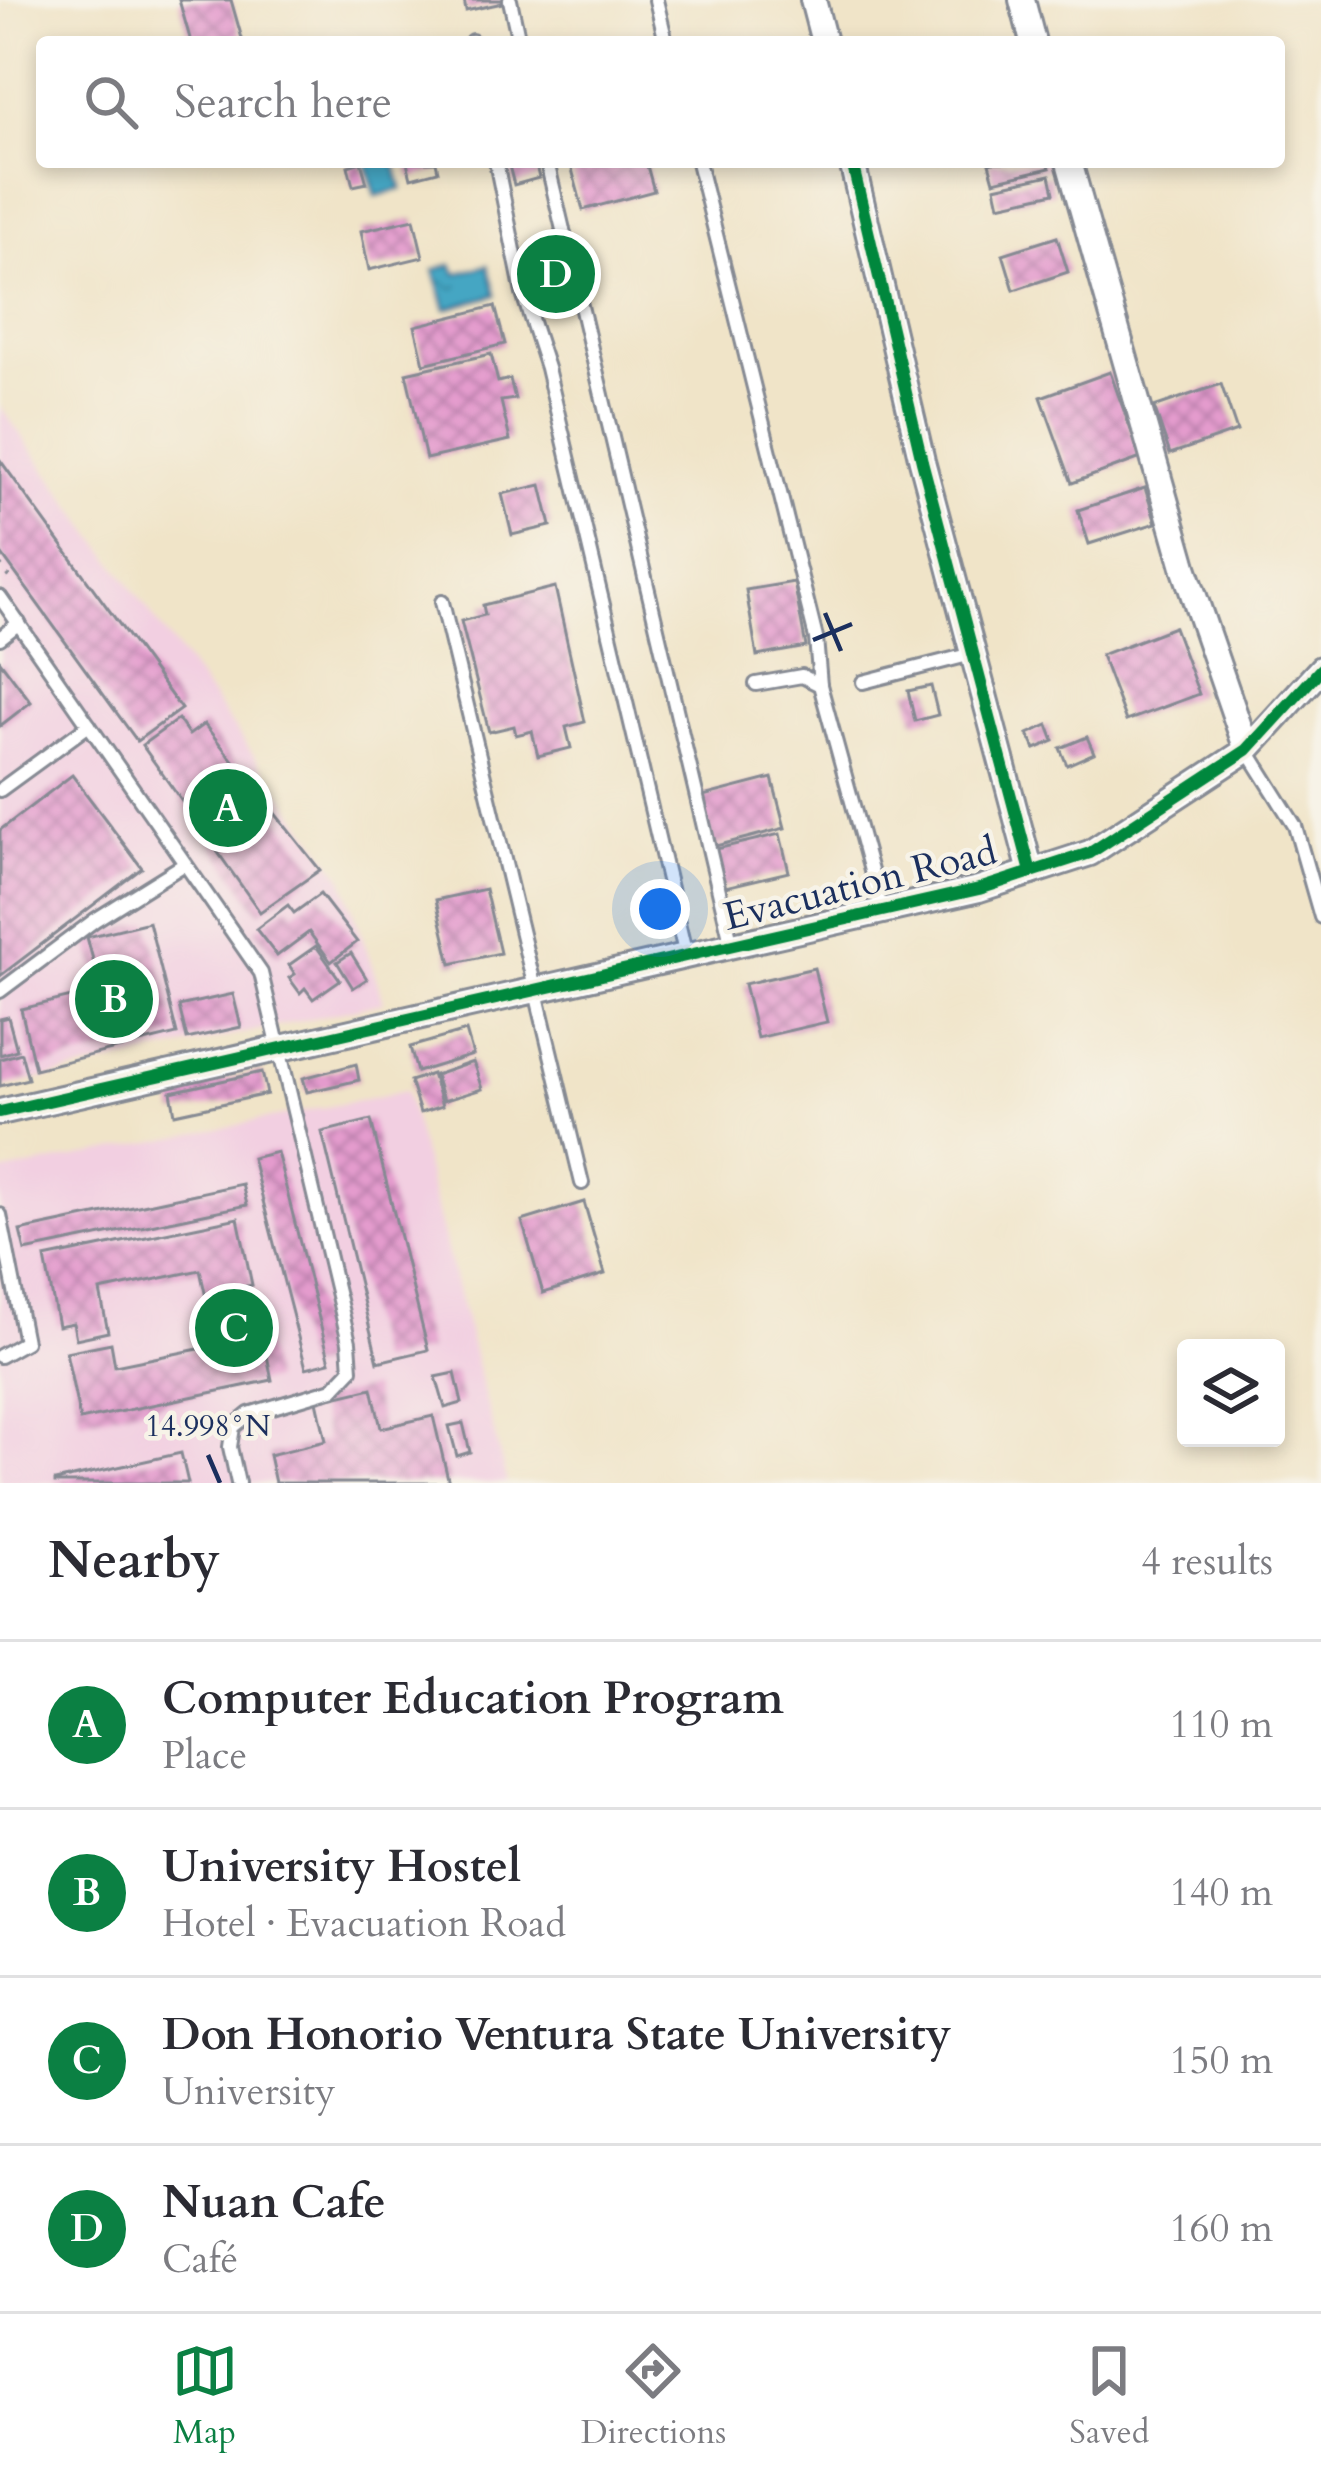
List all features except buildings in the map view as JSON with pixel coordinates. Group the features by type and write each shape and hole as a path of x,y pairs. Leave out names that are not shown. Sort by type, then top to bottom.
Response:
{"street":[{"path":"813,0 822,36"},
{"path":"1022,0 1031,36"},
{"path":"853,168 922,461 1031,872"},
{"path":"1071,168 1185,570 1247,750"},
{"name":"Evacuation Road","path":"0,1112 979,890 1090,854 1247,750 1321,669"}],"lane":[{"path":"510,0 518,36"},
{"path":"656,0 665,36"},
{"path":"497,168 523,294 547,368 686,957"},
{"path":"548,168 732,946"},
{"path":"699,168 816,638 820,685 882,910"},
{"path":"0,597 261,973 349,1342 351,1370 333,1389 249,1414 233,1427 230,1447 238,1483"},
{"path":"442,602 582,1183"},
{"path":"0,638 20,623"},
{"path":"863,682 974,654"},
{"path":"756,683 802,676 820,685"},
{"path":"0,790 89,725"},
{"path":"1247,750 1294,826 1321,917"},
{"path":"0,992 95,920 183,865"},
{"path":"0,1215 25,1342 0,1355"}],"shaded area":[{"path":"0,406 343,878 384,1002 0,1088"},
{"path":"406,1091 507,1483 0,1483 0,1173"}],"water":[{"path":"368,168 397,168 402,189 376,196"},
{"path":"452,264 456,274 488,265 496,295 446,309 434,270"}],"cycle path":[{"path":"853,168 922,461 1031,872"},
{"path":"0,1112 979,889 1090,853 1247,750 1321,669"}],"place":[{"name":"Nuan Cafe","path":"556,274"},
{"name":"Computer Education Program","path":"228,808"},
{"name":"University Hostel","path":"114,999"},
{"name":"Don Honorio Ventura State University","path":"234,1328"}]}
